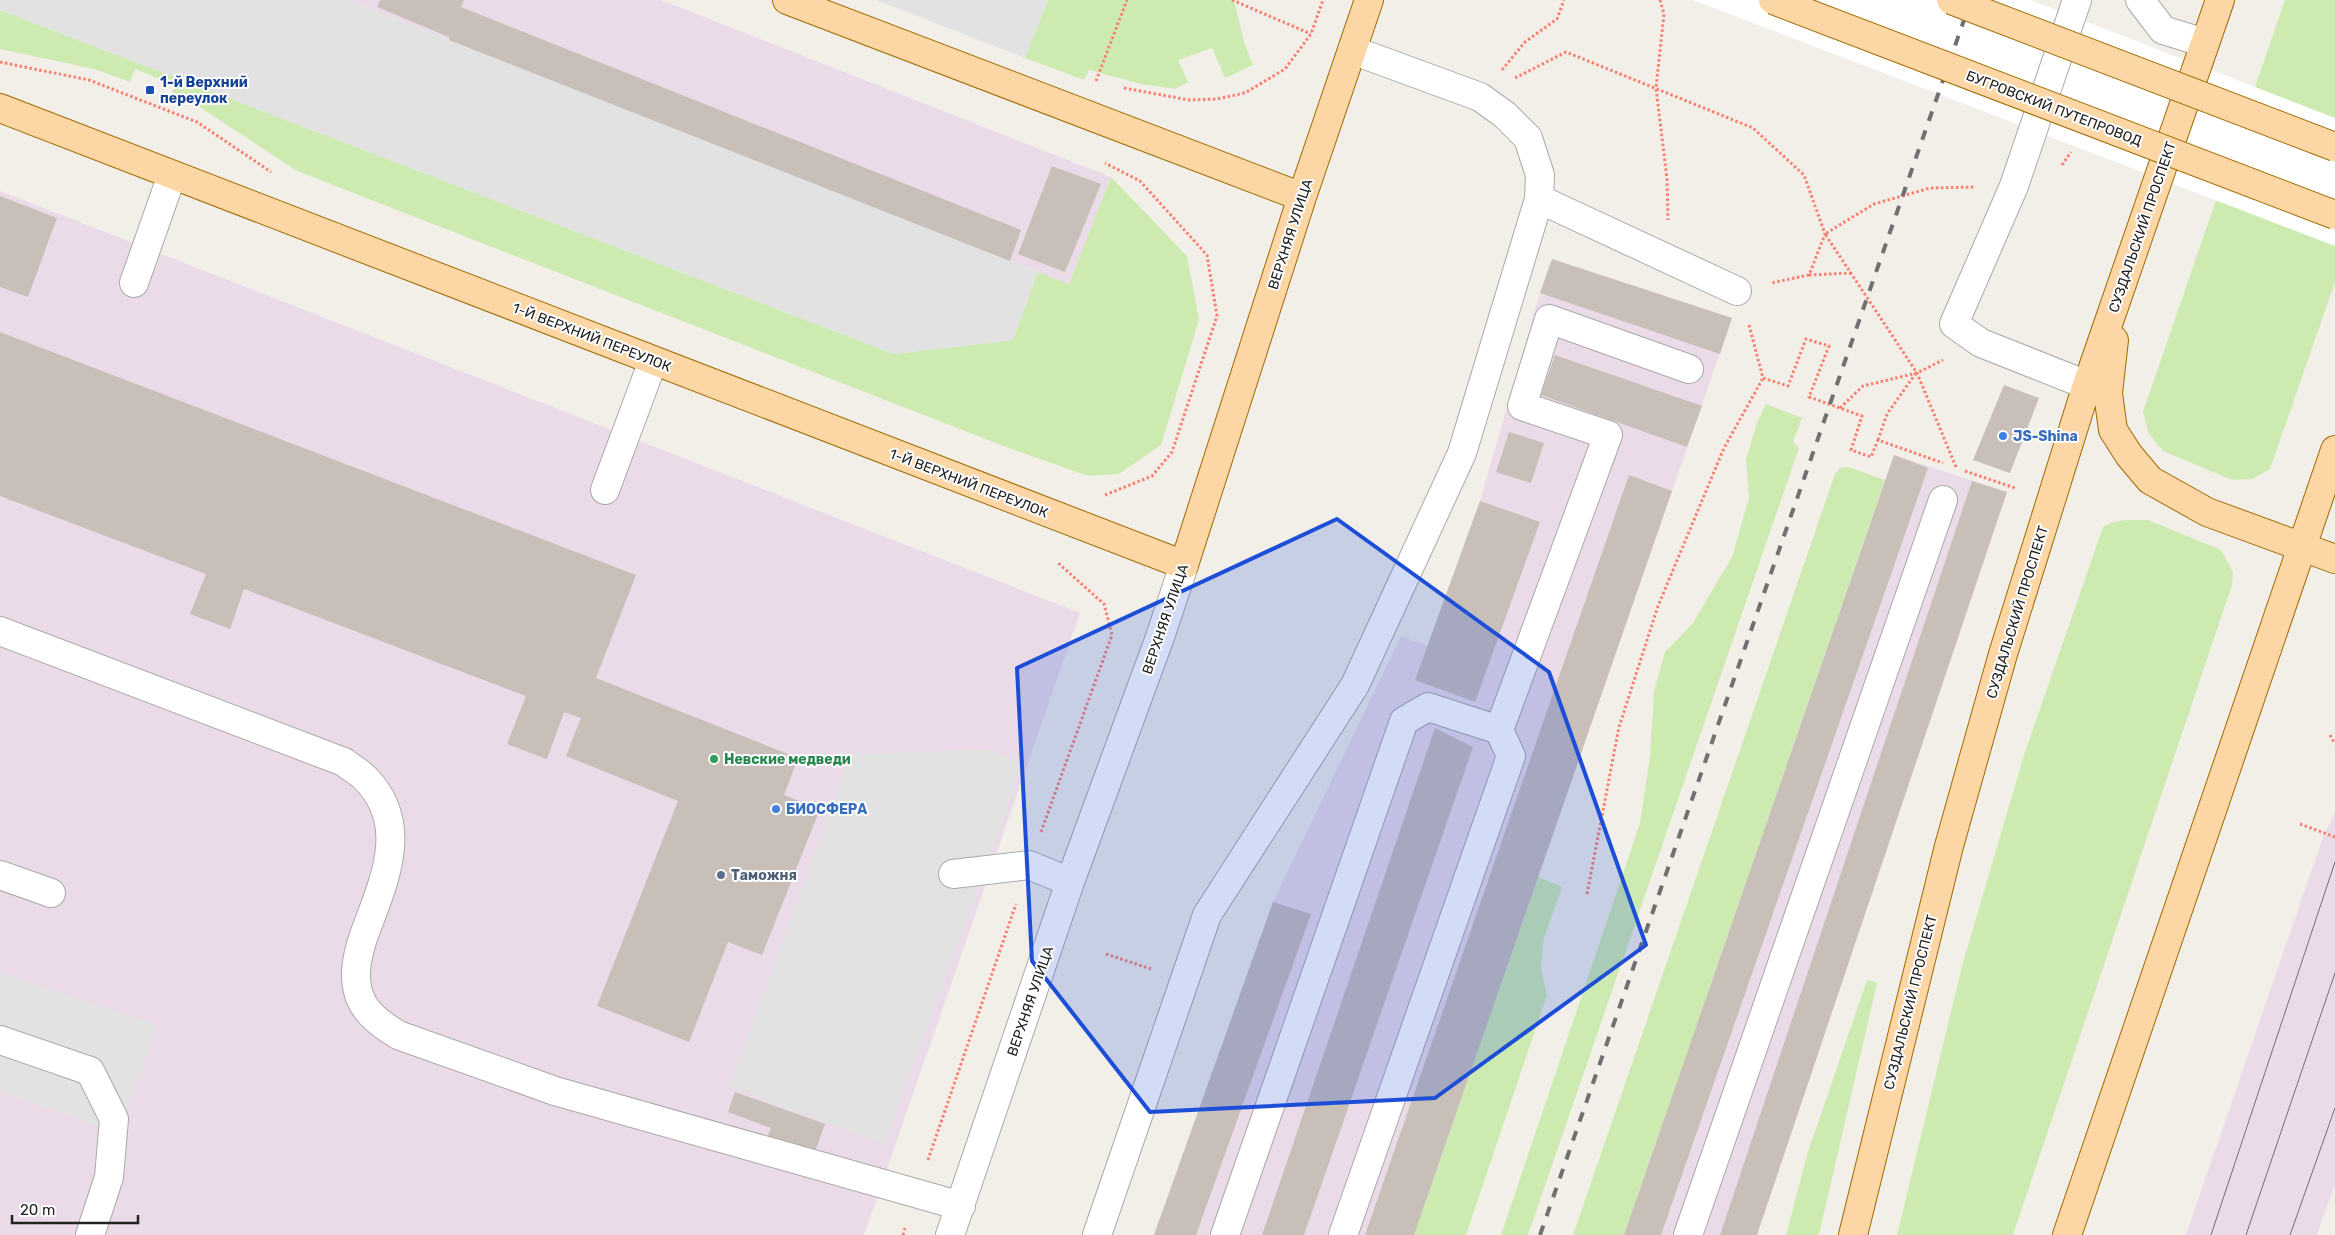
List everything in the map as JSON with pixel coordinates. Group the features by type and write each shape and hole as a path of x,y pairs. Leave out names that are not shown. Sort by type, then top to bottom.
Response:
{"main road":[{"path":"787,0 1302,197"},
{"name":"ВЕРХНЯЯ УЛИЦА","path":"1184,564 1302,197 1369,0"},
{"name":"БУГРОВСКИЙ ПУТЕПРОВОД","path":"1773,0 2335,215"},
{"path":"1951,0 2335,147"},
{"name":"СУЗДАЛЬСКИЙ ПРОСПЕКТ","path":"1854,1235 1949,846 2003,654 2086,385 2120,294 2220,0"},
{"name":"1-Й ВЕРХНИЙ ПЕРЕУЛОК","path":"0,108 652,361 1184,564"},
{"path":"2120,294 2108,393 2113,430 2129,455 2150,480 2173,495 2207,512 2335,559"},
{"path":"2067,1235 2335,450"}],"street":[{"path":"2077,0 2014,186 1954,324 1980,343 2086,385"},
{"path":"2140,0 2163,30 2205,43"},
{"path":"1097,1235 1207,915 1355,685 1462,454 1539,199 1540,175 1528,138 1505,115 1480,97 1352,50"},
{"path":"134,283 172,175"},
{"path":"1539,199 1737,291"},
{"path":"1343,1235 1511,756 1499,730 1608,435 1522,406 1549,319 1689,369"},
{"path":"605,490 652,361"},
{"path":"1688,1235 1943,500"},
{"name":"ВЕРХНЯЯ УЛИЦА","path":"950,1235 1070,882 1160,637 1184,564"},
{"path":"0,631 344,762 365,778 382,800 389,824 391,849 386,874 357,956 356,978 362,1001 377,1021 398,1035 555,1091 960,1206"},
{"path":"1225,1235 1404,721 1428,707 1499,730"},
{"path":"953,874 1029,865 1070,882"},
{"path":"0,875 51,893"},
{"path":"0,1040 90,1071 114,1119 109,1177 90,1235"}],"path":[{"path":"1105,84 1096,82 1127,0"},
{"path":"1232,0 1312,34"},
{"path":"1114,86 1189,100 1217,99 1245,93 1284,69 1312,34 1323,0"},
{"path":"1480,97 1525,42 1557,19 1564,0"},
{"path":"1660,0 1664,14 1656,88 1667,179 1670,261"},
{"path":"1480,97 1566,52 1752,128 1804,175 1825,234 1917,372 1956,468"},
{"path":"1098,159 1140,181 1207,255 1217,316 1172,452 1152,476 1103,496"},
{"path":"1809,275 1825,234 1874,204 1930,188 2014,186"},
{"path":"1587,894 1619,727 1658,606 1724,448 1763,378 1737,291 1809,275 1852,273"},
{"path":"1763,378 1788,386 1806,339 1829,346 1809,397 1862,416 1851,450 1872,457 1888,414 1917,372"},
{"path":"1878,440 2016,488"},
{"path":"903,1235 1029,865 1112,635 1104,604 1056,562"},
{"path":"2330,735 2335,744"},
{"path":"2300,824 2335,837"},
{"path":"1106,954 1184,981"}],"highlighted area":[{"path":"1337,519 1549,672 1646,945 1435,1098 1150,1112 1032,961 1017,668"}],"shaded area":[{"path":"0,0 348,0 1038,272 1013,340 894,354 0,10"},
{"path":"348,0 661,0 1111,177 1069,284"},
{"path":"876,0 1048,0 1025,58"},
{"path":"0,191 1080,613 864,1235 0,1235"},
{"path":"1552,259 1732,318 1414,1235 1154,1235 1273,902 1401,636 1428,646 1480,501 1540,293"},
{"path":"1894,455 2007,492 1757,1235 1624,1235"},
{"path":"988,750 1024,763 884,1144 729,1087 851,754"},
{"path":"2335,812 2335,1184 2317,1235 2186,1235 2323,837"},
{"path":"0,972 157,1025 119,1133 0,1092"}],"green space":[{"path":"1048,0 1234,0 1244,42 1253,65 1225,78 1212,48 1178,60 1188,82 1175,89 1141,84 1089,70 1084,80 1025,58"},
{"path":"2285,0 2335,0 2335,282 2270,469 2252,479 2232,480 2163,451 2149,434 2143,412"},
{"path":"0,10 894,354 1013,340 1038,272 1069,284 1111,177 1187,256 1199,320 1161,445 1119,474 1088,476 1006,447 297,171 198,106 172,94 174,85 135,69 130,82 94,69 0,49"},
{"path":"1766,404 1802,418 1793,442 1799,448 1528,1235 1501,1235 1640,823 1650,757 1654,691 1665,652 1693,623 1732,557 1749,498 1746,459 1757,423"},
{"path":"1848,467 1885,480 1624,1235 1573,1235 1835,474 1840,468"},
{"path":"2148,520 2221,550 2233,572 2232,585 2013,1235 1897,1235 1962,966 2024,755 2103,527 2113,522"},
{"path":"1538,877 1562,887 1543,941 1541,969 1547,995 1466,1235 1414,1235"},
{"path":"1867,980 1877,983 1819,1235 1786,1235 1807,1155"}],"pier":[{"path":"1693,0 2030,0 2335,118 2335,246"}],"building":[{"path":"380,0 464,0 461,7 1021,230 1010,261 449,40 449,37 377,7"},
{"path":"1052,166 1101,184 1065,272 1018,254"},
{"path":"0,196 57,218 28,297 0,287"},
{"path":"1552,259 1732,318 1720,354 1540,293"},
{"path":"0,332 636,575 596,678 798,758 784,795 820,809 762,955 728,942 689,1042 597,1006 678,801 566,756 581,718 564,712 547,759 507,744 526,696 244,589 230,629 190,614 206,574 0,496"},
{"path":"1555,355 1702,406 1687,447 1541,395"},
{"path":"2004,385 2039,398 2010,473 1973,460"},
{"path":"1509,432 1544,443 1531,483 1496,472"},
{"path":"1894,455 1928,468 1661,1235 1624,1235"},
{"path":"1629,475 1672,491 1414,1235 1365,1235"},
{"path":"1972,481 2007,492 1757,1235 1720,1235"},
{"path":"1480,501 1540,522 1475,702 1415,680"},
{"path":"1435,728 1473,747 1304,1235 1262,1235"},
{"path":"1273,902 1311,914 1196,1235 1154,1235"},
{"path":"735,1092 825,1124 813,1157 766,1140 771,1128 728,1112"}],"tram line":[{"path":"2211,1235 2335,862"},
{"path":"2246,1235 2335,973"},
{"path":"2290,1235 2335,1108"}],"railway":[{"path":"1540,1235 1971,0"}],"place":[{"name":"1-й Верхний переулок","path":"150,90"},
{"name":"JS-Shina","path":"2003,436"},
{"name":"Невские медведи","path":"714,759"},
{"name":"БИОСФЕРА","path":"776,809"},
{"name":"Таможня","path":"721,875"}]}
